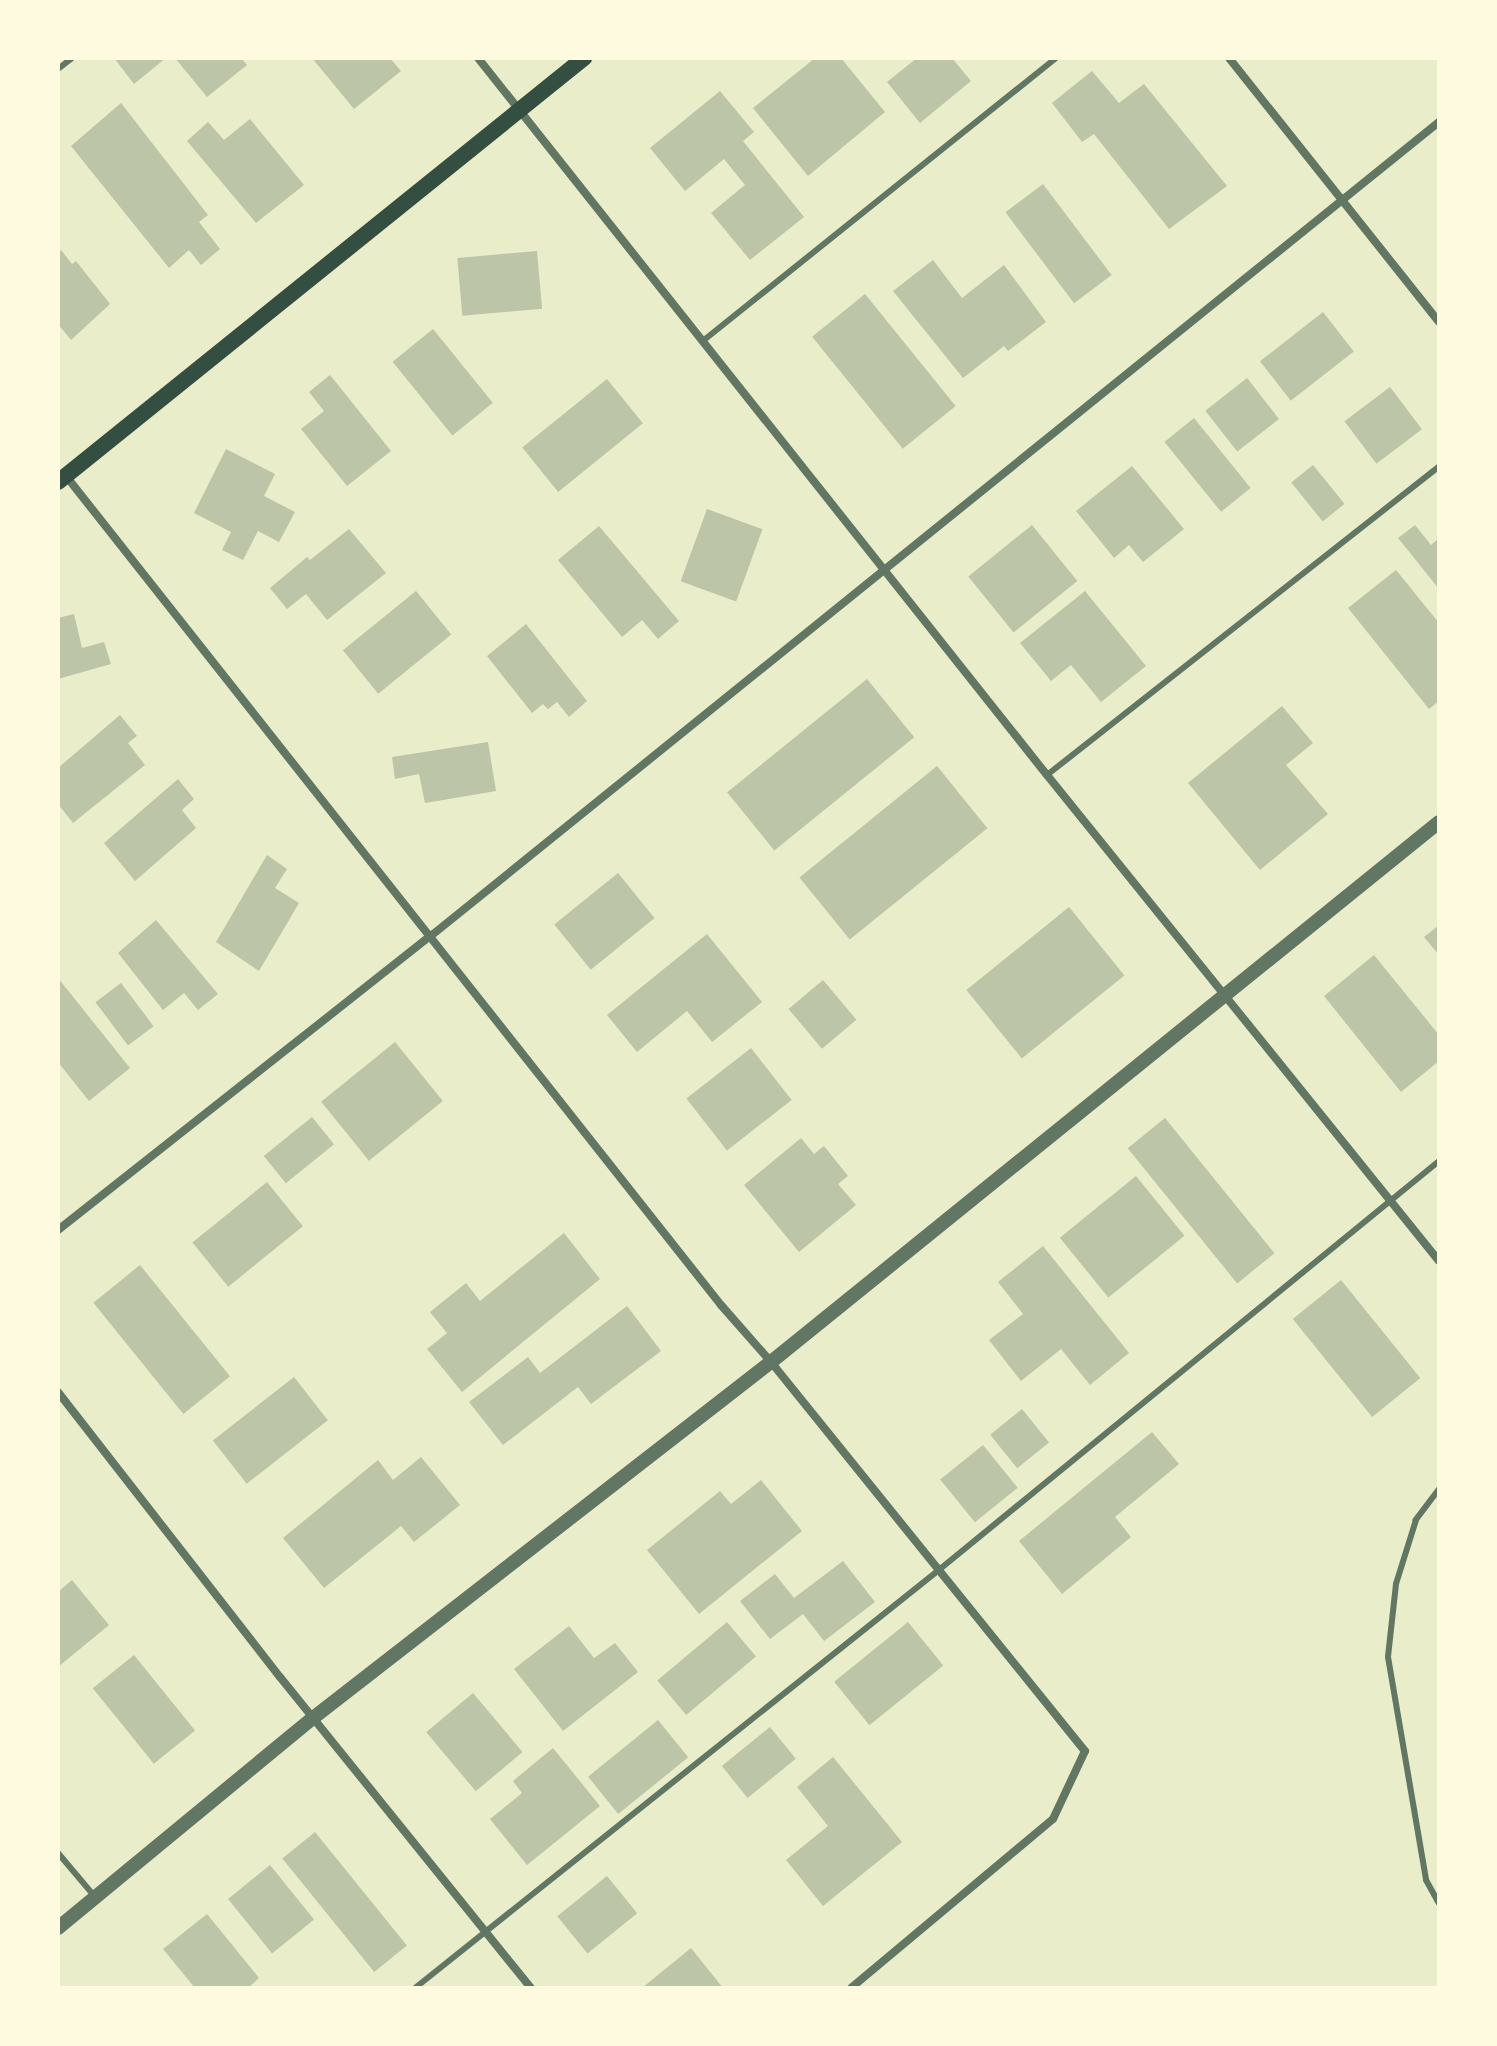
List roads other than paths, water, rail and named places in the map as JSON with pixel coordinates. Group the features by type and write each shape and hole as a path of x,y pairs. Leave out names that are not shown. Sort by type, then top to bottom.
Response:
{"main road":[{"path":"61,474 584,58"}],"street":[{"path":"478,58 883,570 1439,1261"},
{"path":"1229,58 1439,322"},
{"path":"58,1230 432,935 1439,122"},
{"path":"61,474 432,935 721,1305 940,1569 1085,1751 1053,1819 851,1988"},
{"path":"58,1928 313,1718 771,1362 1439,822"},
{"path":"58,1392 313,1718 531,1988"}],"lane":[{"path":"58,69 72,58"},
{"path":"704,340 1056,58"},
{"path":"1047,775 1439,467"},
{"path":"415,1988 940,1569 1439,1161"},
{"path":"1439,1489 1416,1520 1396,1584 1388,1657 1426,1880 1439,1903"},
{"path":"58,1853 96,1898"}]}
